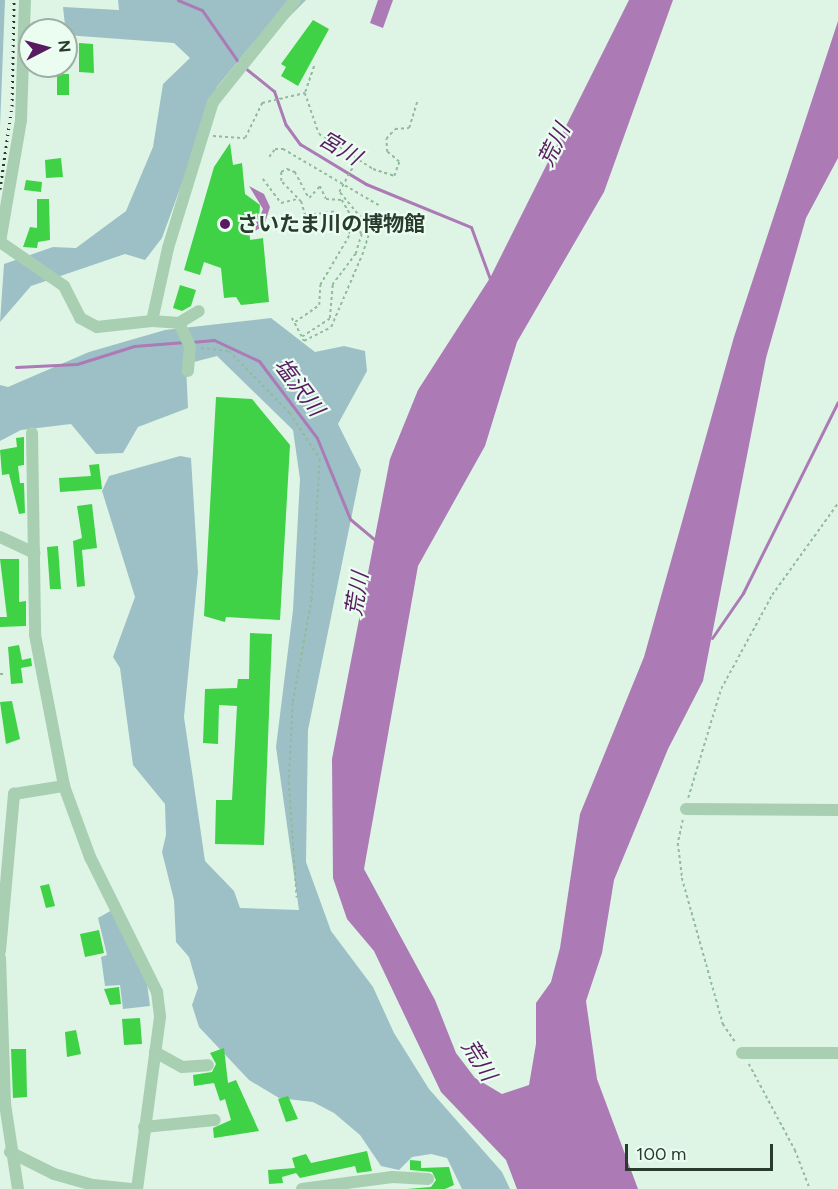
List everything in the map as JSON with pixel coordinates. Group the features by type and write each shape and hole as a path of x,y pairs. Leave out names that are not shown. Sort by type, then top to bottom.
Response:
{"street":[{"path":"25,0 21,120 0,242 64,286 80,318 97,327 152,321 179,323 199,310"},
{"path":"152,321 202,132 213,102 295,0"},
{"path":"179,323 190,347 188,371"},
{"path":"32,433 34,634 64,786 90,857 153,979 160,1017 137,1189"},
{"path":"0,537 34,553"},
{"path":"0,951 14,795 64,786"},
{"path":"686,809 838,810"},
{"path":"0,958 10,1152 18,1189"},
{"path":"155,1052 182,1067 208,1065"},
{"path":"742,1053 838,1053"},
{"path":"144,1126 215,1120"},
{"path":"10,1152 54,1174 93,1185 131,1189"},
{"path":"297,1189 392,1177 428,1179"}],"path":[{"path":"314,66 305,93 319,134 357,158 394,176 399,162 387,152 386,139 395,129 409,128 417,102"},
{"path":"202,132 245,138 251,134 258,107 269,100 305,93"},
{"path":"269,157 275,149 283,148 380,206"},
{"path":"292,318 304,341 318,335 334,321 367,242 364,223 339,192 341,184 357,158"},
{"path":"295,322 319,305 320,285 350,234 334,212 305,216 298,199 280,181 284,170 296,172 309,198 320,186 326,199 342,200 362,234 356,254 333,285 330,319 302,338"},
{"path":"263,179 281,203 298,199"},
{"path":"190,347 230,351 290,412 320,459 312,599 293,703 289,770 297,898"},
{"path":"810,1189 795,1150 742,1053 723,1024 682,878 678,843 721,689 778,586 838,502"}],"shaded area":[{"path":"0,0 5,0 0,127"},
{"path":"118,0 306,0 274,32 253,43 217,87 162,238 145,260 125,254 31,286 0,322 4,264 53,247 76,248 126,211 153,147 163,84 190,58 174,43 78,36 78,18 64,18 63,7 119,10"},
{"path":"378,0 393,0 383,28 370,23"},
{"path":"629,0 673,0 604,192 517,342 485,446 418,566 364,869 435,1000 456,1053 475,1078 502,1094 529,1085 536,1044 536,1003 551,982 560,948 580,814 644,657 734,337 838,21 838,158 806,218 766,358 703,681 668,749 614,880 602,953 586,1001 597,1079 638,1189 517,1189 506,1160 441,1092 374,951 347,919 333,878 332,759 390,459 418,390 490,278"},
{"path":"249,186 264,194 270,207 264,226 251,233 250,226 258,221 263,209"},
{"path":"271,318 315,352 344,346 365,351 367,371 338,424 361,470 308,730 306,862 331,931 373,987 394,1033 429,1089 502,1172 510,1189 462,1189 447,1158 431,1154 412,1157 399,1170 381,1166 360,1135 334,1113 313,1102 279,1098 249,1080 199,1027 192,1005 198,988 189,957 176,942 174,900 162,852 166,835 165,804 133,765 120,668 113,657 135,597 102,491 109,476 180,456 191,458 198,572 184,717 205,861 234,891 240,908 299,910 276,747 293,610 300,479 293,430 217,356 186,364 188,408 138,427 123,453 96,454 71,424 21,430 0,441 0,385 8,387 89,352 165,330"},
{"path":"112,910 147,983 150,1006 123,1009 120,985 105,986 101,957 107,955 98,918"}],"building":[{"path":"313,20 329,29 298,86 281,76 286,67 281,64"},
{"path":"79,43 93,44 94,73 79,72"},
{"path":"57,78 69,78 69,95 57,95"},
{"name":"さいたま川の博物館","path":"230,143 233,165 242,163 245,194 260,205 259,219 249,225 250,240 263,238 269,302 241,305 236,297 224,298 221,268 204,262 200,275 184,270 214,167"},
{"path":"61,158 63,177 46,178 45,160"},
{"path":"26,180 42,182 41,192 24,190"},
{"path":"37,199 49,199 50,240 38,242 37,248 23,247 30,227 37,228"},
{"path":"180,285 196,290 191,306 182,311 173,308"},
{"path":"216,397 252,399 290,445 280,620 226,617 225,622 204,616"},
{"path":"24,437 24,465 18,466 20,483 24,483 25,513 19,514 9,474 2,475 0,450 17,447 16,438"},
{"path":"99,464 102,489 60,492 59,478 91,476 89,465"},
{"path":"92,504 97,548 82,550 85,586 77,587 73,541 82,538 77,506"},
{"path":"58,546 61,589 50,589 47,547"},
{"path":"0,559 19,559 19,602 26,601 26,626 0,627 0,617 7,617"},
{"path":"250,633 272,634 264,845 215,844 216,800 232,800 237,706 219,705 218,744 203,743 205,689 237,688 238,679 249,679"},
{"path":"19,645 22,660 31,658 32,666 21,668 23,683 11,684 8,647"},
{"path":"12,701 20,739 6,744 0,702"},
{"path":"49,884 55,906 46,908 40,886"},
{"path":"99,930 104,953 85,957 80,934"},
{"path":"119,987 121,1004 110,1005 104,989"},
{"path":"140,1018 142,1044 124,1045 122,1019"},
{"path":"76,1030 81,1054 67,1057 65,1032"},
{"path":"224,1048 228,1083 236,1080 259,1131 214,1138 213,1128 231,1120 225,1099 220,1101 214,1083 194,1086 193,1075 212,1072 216,1064 210,1053"},
{"path":"11,1049 26,1049 27,1097 13,1098"},
{"path":"288,1096 298,1119 286,1122 278,1099"},
{"path":"367,1151 372,1171 357,1173 355,1166 300,1178 296,1173 282,1177 283,1183 269,1184 268,1170 295,1168 292,1158 306,1154 311,1163"},
{"path":"410,1160 421,1161 421,1168 449,1167 454,1185 445,1189 407,1189 431,1187 436,1180 432,1172 410,1170"}],"waterway":[{"name":"宮川","path":"178,0 202,10 239,63"},
{"name":"宮川","path":"244,67 274,91 286,125 300,144 366,184 471,227 490,279"},
{"name":"塩沢川","path":"191,342 214,340 259,361 317,438 350,519 374,539"},
{"name":"塩沢川","path":"16,367 77,364 134,346 185,342"},
{"path":"712,638 743,593 838,402"}],"railway":[{"path":"0,189 12,106 14,0"}],"place":[{"name":"さいたま川の博物館","path":"225,224"}],"water label":[{"name":"荒川","path":"554,145"},
{"name":"荒川","path":"357,594"},
{"name":"荒川","path":"479,1060"}]}
